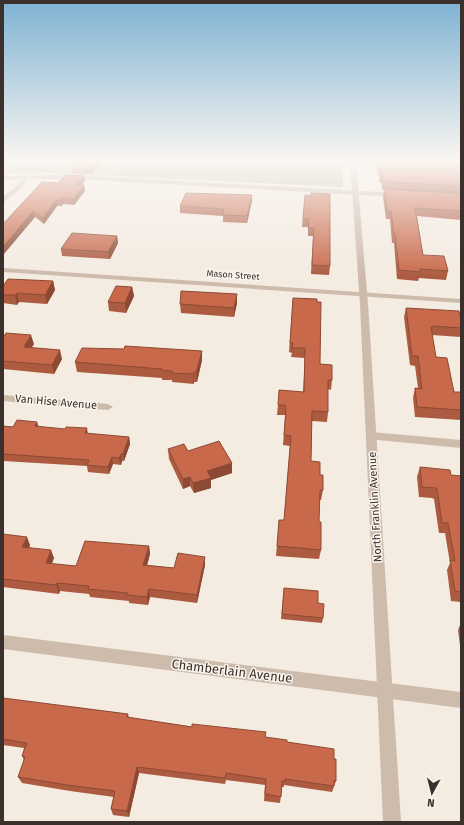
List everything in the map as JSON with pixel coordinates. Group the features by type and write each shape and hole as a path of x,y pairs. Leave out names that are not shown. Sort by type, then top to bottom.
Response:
{"street":[{"name":"North Franklin Avenue","path":"356,200 363,294 392,822"},
{"name":"Mason Street","path":"3,270 461,301"},
{"name":"Van Hise Avenue","path":"3,398 108,407"},
{"path":"371,436 461,444"},
{"name":"Chamberlain Avenue","path":"3,642 461,700"}],"building":[{"path":"25,200 56,200 43,218 33,211 3,247 3,224"},
{"path":"183,200 251,200 247,216 223,215 224,209 180,206"},
{"path":"305,200 330,200 330,266 312,265 314,228 308,228 309,219 303,219"},
{"path":"386,200 461,200 461,211 415,208 423,255 444,256 448,271 420,269 420,272 399,270 391,211 387,211"},
{"path":"72,233 117,236 108,252 61,249"},
{"path":"8,279 53,281 45,295 17,293 15,295 3,295 3,286"},
{"path":"116,286 132,287 125,303 108,302"},
{"path":"181,291 237,294 234,308 180,304"},
{"path":"293,298 317,299 317,302 321,302 320,364 332,365 332,380 328,380 328,412 312,411 311,461 320,462 320,475 323,475 323,490 320,490 319,522 321,522 321,550 277,546 279,520 284,520 291,436 284,435 286,409 285,405 278,405 279,390 304,392 305,348 292,348 293,343 290,343"},
{"path":"406,308 459,311 461,328 431,327 436,357 447,358 454,392 461,392 461,410 417,407 415,388 422,389 418,356 412,356"},
{"path":"6,333 31,335 24,347 60,350 52,365 3,361 3,338"},
{"path":"125,346 202,351 196,372 193,374 172,373 172,371 161,370 162,369 75,362 82,348 124,349"},
{"path":"17,420 37,422 35,426 65,429 66,427 87,428 85,433 129,437 123,454 121,454 119,458 112,457 108,467 87,465 89,460 3,454 3,426 13,427"},
{"path":"219,441 232,463 207,471 211,478 193,483 190,477 183,479 168,449 184,444 188,451"},
{"path":"420,467 450,470 451,475 461,476 461,592 455,591 450,560 455,561 448,523 442,523 437,489 422,487"},
{"path":"3,534 27,537 22,547 51,550 46,563 76,566 85,541 149,546 143,565 174,568 178,553 205,557 197,595 149,589 147,597 127,595 128,593 88,589 89,586 57,583 56,585 3,579"},
{"path":"284,588 318,591 318,603 324,604 323,618 282,614"},
{"path":"3,698 128,714 127,717 192,727 192,724 266,732 265,737 334,749 334,759 336,759 336,781 334,780 334,786 285,779 285,781 282,781 281,797 265,794 266,779 226,773 225,778 137,767 127,811 111,809 115,791 18,777 25,757 22,756 27,743 3,739"}]}
